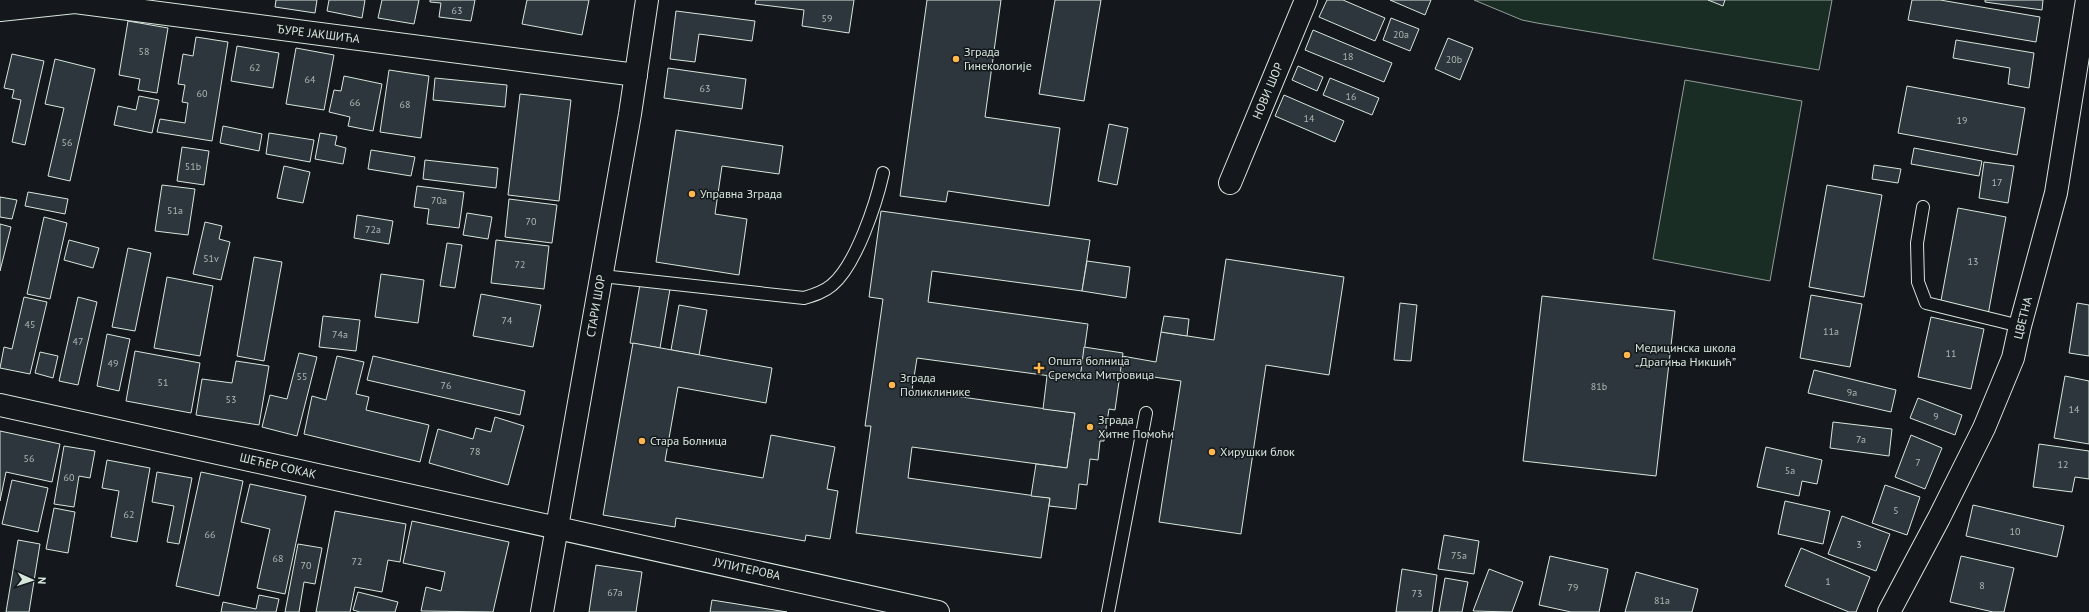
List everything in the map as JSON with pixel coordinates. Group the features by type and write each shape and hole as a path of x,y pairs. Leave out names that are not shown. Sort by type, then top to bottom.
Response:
{"street":[{"name":"СТАРИ ШОР","path":"542,612 602,276 636,75 647,0"},
{"name":"НОВИ ШОР","path":"1230,183 1306,0"},
{"name":"ЦВЕТНА","path":"1890,612 1940,518 1984,428 2013,358 2020,326 2056,193 2087,0"},
{"name":"ЂУРЕ ЈАКШИЋА","path":"0,10 75,2 636,75"},
{"name":"ШЕЋЕР СОКАК","path":"0,405 556,528"},
{"name":"ЈУПИТЕРОВА","path":"556,528 809,582 938,612"}],"lane":[{"path":"602,276 804,298 820,293 832,286 841,275 857,247 877,196 883,174"},
{"path":"1922,206 1917,243 1918,282 1926,303 2020,326"},
{"path":"1108,612 1146,413"}],"green space":[{"path":"1474,0 1832,0 1819,70 1522,20"},
{"path":"1685,80 1802,101 1770,281 1653,259"}],"building":[{"path":"276,0 317,0 315,13 275,7"},
{"path":"329,0 365,0 362,18 327,11"},
{"path":"382,0 419,0 414,24 378,18"},
{"path":"430,0 475,0 471,21 439,17 441,3 430,2"},
{"path":"527,0 589,0 582,35 522,24"},
{"path":"756,0 854,0 849,33 802,26 804,10 755,4"},
{"name":"Зграда Гинекологије","path":"927,0 1001,0 985,117 1060,128 1049,206 948,191 946,202 900,196"},
{"path":"1055,0 1101,0 1084,101 1039,94"},
{"path":"1327,0 1343,0 1385,18 1375,41 1319,17"},
{"path":"1390,0 1431,0 1425,15"},
{"path":"1708,0 1725,0 1723,6"},
{"path":"1912,0 1940,0 2040,17 2036,42 1908,20"},
{"path":"1985,0 2043,0 2042,10 1985,2"},
{"path":"676,11 755,21 752,41 699,34 695,62 670,59"},
{"path":"1391,18 1419,29 1410,51 1383,40"},
{"path":"128,21 168,28 157,93 138,90 140,79 119,75"},
{"path":"1313,30 1392,63 1384,82 1305,50"},
{"path":"196,37 228,42 212,141 157,132 160,119 185,123 188,103 182,102 185,85 178,84 183,54 193,56"},
{"path":"1448,38 1473,48 1460,80 1435,69"},
{"path":"1956,40 2034,53 2029,88 2008,84 2010,68 1953,58"},
{"path":"237,46 279,53 273,88 231,81"},
{"path":"296,48 334,55 324,110 286,104"},
{"path":"12,54 44,61 25,145 12,142 21,100 12,98 14,90 4,88"},
{"path":"55,59 95,69 70,181 48,176 64,108 45,104"},
{"path":"1298,66 1323,77 1317,91 1292,80"},
{"path":"668,68 746,79 742,109 664,98"},
{"path":"389,70 429,76 421,138 380,132"},
{"path":"344,76 382,84 373,131 348,126 350,117 329,112 334,90 341,91"},
{"path":"435,78 507,85 505,107 433,100"},
{"path":"1330,78 1379,98 1372,115 1323,95"},
{"path":"1907,86 2025,108 2017,155 1898,133"},
{"path":"520,94 571,100 559,201 508,195"},
{"path":"1284,95 1344,121 1335,142 1275,116"},
{"path":"139,96 159,100 152,133 114,125 118,106 136,110"},
{"path":"1109,124 1128,128 1117,185 1098,181"},
{"path":"223,126 262,134 259,151 220,143"},
{"name":"Управна Зграда","path":"676,130 783,146 779,174 722,166 715,214 747,219 739,275 656,262"},
{"path":"269,133 314,140 310,162 266,154"},
{"path":"320,133 337,136 335,145 346,148 343,164 315,159"},
{"path":"182,147 209,151 204,185 177,181"},
{"path":"1914,148 1982,161 1979,176 1911,164"},
{"path":"371,150 415,157 411,176 368,169"},
{"path":"425,160 498,168 496,188 423,179"},
{"path":"1984,162 2014,166 2008,203 1979,198"},
{"path":"1874,165 1901,169 1898,183 1872,179"},
{"path":"284,166 310,172 303,203 277,198"},
{"path":"162,185 195,189 188,235 155,231"},
{"path":"1827,185 1882,195 1864,297 1809,287"},
{"path":"417,186 464,192 459,228 427,224 429,209 414,207"},
{"path":"28,192 68,199 65,214 25,206"},
{"path":"0,197 17,200 12,219 0,217"},
{"path":"509,199 557,205 552,243 505,237"},
{"path":"1958,208 2006,217 1988,315 1940,306"},
{"name":"Зграда Поликлинике","path":"881,211 1090,240 1082,291 932,271 928,302 1088,324 1080,380 917,358 912,390 1075,413 1067,468 912,447 908,478 1050,498 1041,558 856,533 871,426 865,426 883,299 869,297"},
{"path":"467,213 492,217 488,239 463,235"},
{"path":"357,215 393,221 389,244 354,238"},
{"path":"44,217 67,223 50,299 27,294"},
{"path":"205,222 222,226 219,239 230,242 221,280 193,274"},
{"path":"0,224 11,227 0,271"},
{"path":"69,240 99,248 93,268 64,260"},
{"path":"496,240 549,246 544,289 491,283"},
{"path":"447,243 462,245 455,288 440,286"},
{"path":"128,248 151,253 135,331 112,327"},
{"path":"254,257 282,262 264,361 237,356"},
{"name":"Хирушки блок","path":"1226,259 1344,277 1329,375 1266,365 1241,534 1159,522 1181,381 1120,372 1122,356 1156,362 1161,332 1214,340"},
{"path":"1087,261 1130,267 1126,298 1082,291"},
{"path":"381,274 424,280 418,323 375,317"},
{"path":"167,277 213,286 200,356 154,348"},
{"path":"640,284 670,289 660,348 630,343"},
{"path":"481,294 541,305 533,347 473,336"},
{"path":"1811,295 1862,304 1850,367 1800,358"},
{"path":"1542,296 1675,311 1656,476 1523,461"},
{"path":"24,297 47,302 30,374 0,368 4,347 12,349"},
{"path":"78,297 97,302 78,385 59,381"},
{"path":"1400,303 1417,305 1411,361 1394,360"},
{"path":"2077,303 2089,305 2089,356 2069,353"},
{"path":"679,305 707,310 699,355 671,350"},
{"path":"323,316 360,320 356,351 319,347"},
{"path":"1164,316 1189,319 1187,336 1161,332"},
{"path":"1931,317 1984,329 1971,389 1918,377"},
{"path":"107,334 130,339 119,391 97,386"},
{"name":"Стара Болница","path":"633,343 772,368 766,403 678,387 665,461 763,478 771,435 835,447 827,489 838,491 830,539 806,535 805,541 676,518 675,527 603,515"},
{"name":"Зграда Хитне Помоћи","path":"1084,347 1123,353 1115,410 1109,409 1104,441 1100,441 1098,460 1090,459 1087,485 1079,484 1076,509 1049,506 1050,498 1031,496 1036,464 1067,468 1075,413 1043,409 1047,376 1080,380"},
{"path":"135,351 200,363 191,413 126,401"},
{"path":"40,352 58,356 53,378 35,373"},
{"path":"299,353 317,357 297,436 262,427 270,395 287,399"},
{"path":"337,356 364,362 356,394 369,397 366,410 429,425 420,462 304,434 312,396 326,400"},
{"path":"373,356 525,391 520,415 367,380"},
{"path":"236,361 269,366 259,425 196,415 202,379 232,383"},
{"path":"1814,370 1896,390 1891,412 1808,393"},
{"path":"2065,376 2089,381 2089,444 2054,438"},
{"path":"1918,398 1962,415 1955,435 1910,418"},
{"path":"495,417 524,426 508,485 429,463 438,429 473,439 476,428 491,432"},
{"path":"1833,422 1892,429 1889,456 1830,448"},
{"path":"0,431 60,444 52,482 6,472 0,501"},
{"path":"1911,435 1942,448 1925,489 1895,477"},
{"path":"2039,444 2089,451 2089,479 2075,477 2072,492 2033,487"},
{"path":"64,446 95,451 90,478 79,476 74,507 54,504"},
{"path":"1766,447 1822,460 1817,484 1802,481 1799,496 1757,487"},
{"path":"107,460 150,468 137,542 111,537 119,491 102,488"},
{"path":"157,472 192,478 179,544 167,542 174,506 152,502"},
{"path":"201,472 243,481 219,596 176,586"},
{"path":"12,480 48,488 38,532 2,524"},
{"path":"250,484 306,496 285,594 257,588 270,529 241,522"},
{"path":"1885,485 1920,497 1907,535 1872,523"},
{"path":"1785,501 1830,511 1823,544 1778,534"},
{"path":"1973,505 2064,526 2057,557 1966,536"},
{"path":"54,508 75,512 68,553 46,549"},
{"path":"335,511 406,524 400,562 388,560 382,592 355,587 350,612 316,612"},
{"path":"1842,516 1890,534 1876,571 1828,554"},
{"path":"412,521 509,542 493,612 421,611 426,587 441,591 445,572 403,563"},
{"path":"1444,535 1479,541 1474,574 1438,569"},
{"path":"18,540 40,544 29,612 6,612"},
{"path":"298,544 322,548 315,584 304,582 299,612 285,612"},
{"path":"1801,548 1870,577 1856,612 1849,612 1785,586"},
{"path":"1550,556 1608,569 1599,612 1571,612 1539,605"},
{"path":"1961,556 2014,568 2004,612 1993,612 1950,602"},
{"path":"596,565 642,572 636,612 589,612"},
{"path":"1402,569 1437,575 1432,612 1396,612"},
{"path":"1489,569 1523,582 1512,612 1473,611"},
{"path":"1636,572 1698,589 1692,612 1625,612"},
{"path":"1445,578 1468,582 1462,612 1439,612"},
{"path":"358,592 398,602 395,612 360,612 353,610"},
{"path":"259,595 279,599 276,612 221,612 223,602 256,609"},
{"path":"712,600 787,612 710,612"}],"place":[{"name":"Зграда Гинекологије","path":"956,59"},
{"name":"Управна Зграда","path":"692,194"},
{"name":"Медицинска школа „Драгиња Никшић”","path":"1627,355"},
{"name":"Општа болница Сремска Митровица","path":"1039,368"},
{"name":"Зграда Поликлинике","path":"892,385"},
{"name":"Зграда Хитне Помоћи","path":"1090,427"},
{"name":"Стара Болница","path":"642,441"},
{"name":"Хирушки блок","path":"1212,452"}]}
